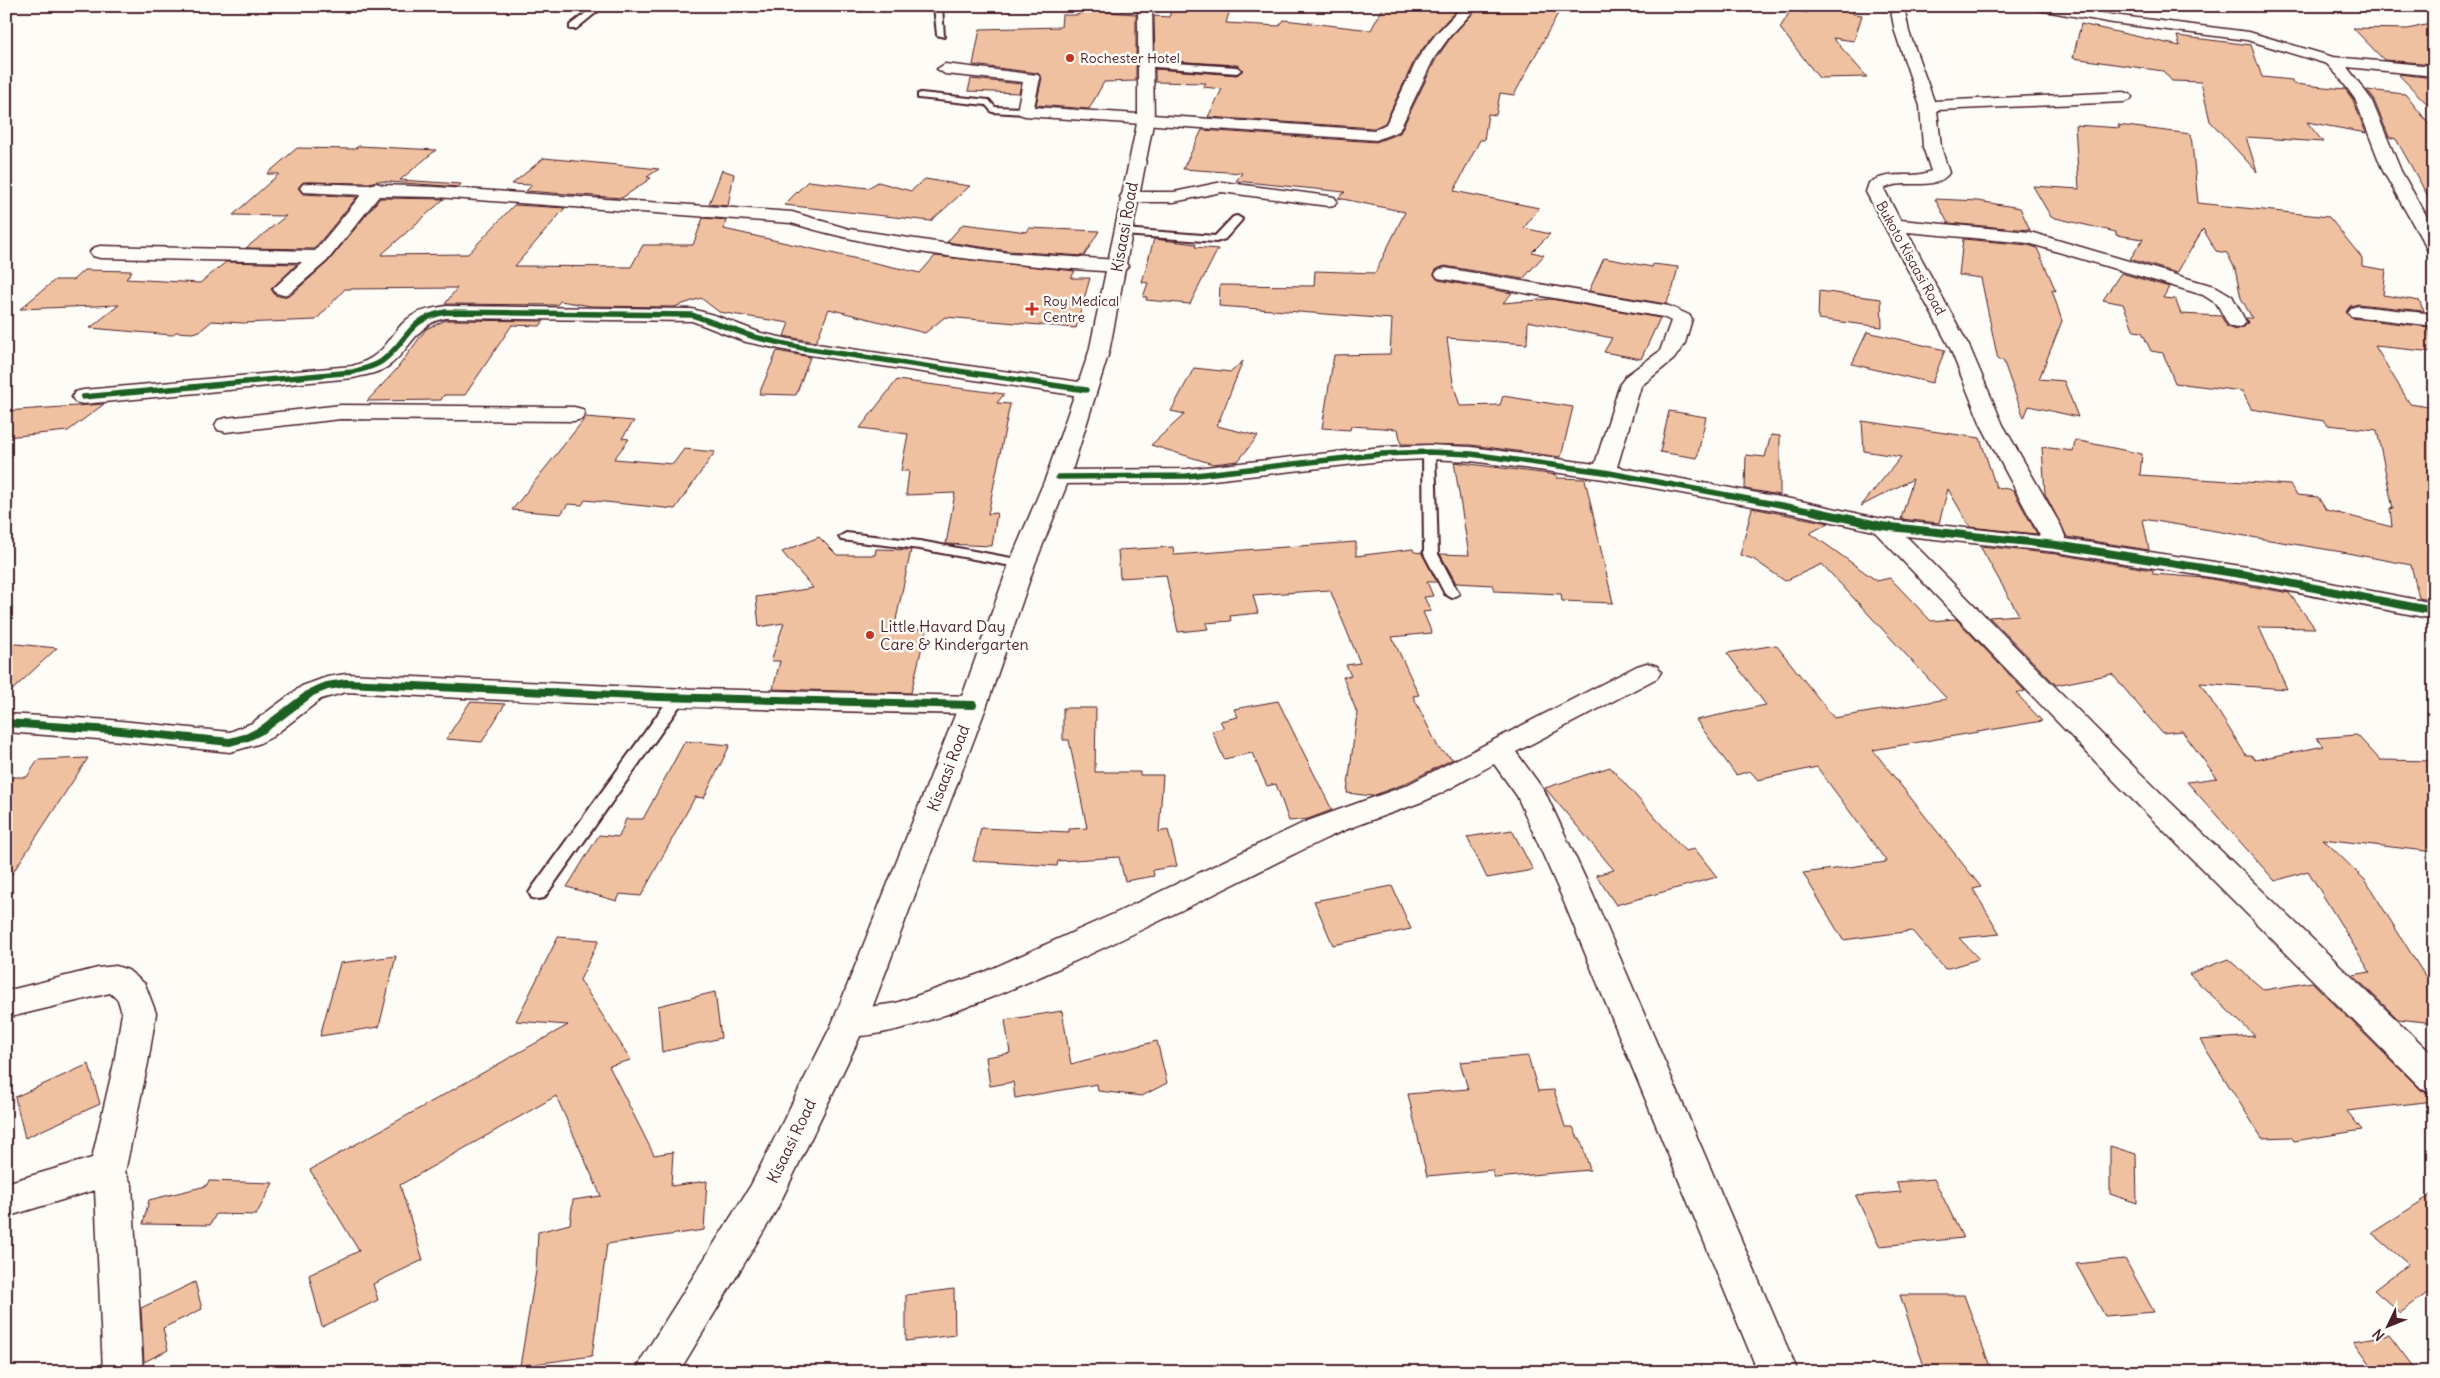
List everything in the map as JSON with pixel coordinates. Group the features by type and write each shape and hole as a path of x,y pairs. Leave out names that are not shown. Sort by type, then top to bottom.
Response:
{"street":[{"name":"Kisaasi Road","path":"656,1372 764,1196 849,1024 973,706 1022,564 1058,477 1099,352 1118,266 1129,197 1146,120 1144,64 1145,6"},
{"path":"945,69 1032,78 1025,111 1366,136 1383,133 1393,127 1412,83 1427,56 1441,37 1471,6"},
{"name":"Bukoto Kisaasi Road","path":"1897,6 1902,32 1928,106 1932,147 1940,173 1928,178 1890,179 1875,187 1875,192 1960,348 1992,425 2049,526 2056,545"},
{"path":"2039,6 2113,19 2250,36 2332,61 2434,71"},
{"path":"2332,61 2344,72 2370,111 2392,171 2434,245"},
{"path":"1928,106 2124,97"},
{"path":"1129,197 1174,197 1222,187 1328,201"},
{"path":"309,188 376,188 792,218 847,234 1009,259 1118,266"},
{"path":"284,289 320,257 376,188"},
{"path":"1893,225 2004,235 2048,242 2210,291 2225,300 2236,322"},
{"path":"100,252 320,257"},
{"path":"1445,274 1669,312 1682,319 1672,348 1667,356 1638,375 1631,384 1604,472"},
{"path":"2358,312 2434,320"},
{"path":"83,397 353,372 384,360 418,320 434,313 692,315 707,318 762,339 860,357 1086,390"},
{"path":"341,412 353,372"},
{"path":"226,425 341,412 574,414"},
{"path":"1058,477 1187,476 1382,454 1429,452 1514,458 1604,472 1796,507 1882,526 2056,545 2247,575 2434,611"},
{"path":"1882,526 2129,779 2434,1079"},
{"path":"849,1024 896,1017 946,1001 994,982 1130,920 1316,830 1415,794 1647,672"},
{"path":"6,724 92,729 230,742 248,739 263,731 299,699 317,688 331,684 511,694 676,700 973,706"},
{"path":"1499,750 1530,792 1577,895 1778,1372"},
{"path":"6,1005 98,981 116,979 133,993 139,1014 131,1063 106,1176"},
{"path":"6,1200 94,1174 106,1176 113,1185 124,1372"}],"lane":[{"path":"573,27 600,6"},
{"path":"938,6 941,35"},
{"path":"1144,64 1238,70"},
{"path":"921,96 989,103 992,109 1025,111"},
{"path":"1124,232 1216,239 1221,237 1237,219"},
{"path":"1429,452 1432,554 1452,594"},
{"path":"846,537 920,545 1022,564"},
{"path":"538,893 676,700"}],"building":[{"path":"1173,6 1231,6 1226,23 1279,26 1284,20 1371,30 1384,6 1460,6 1416,57 1385,123 1374,128 1208,117 1222,89 1203,87 1206,83 1155,82 1155,69 1237,75 1243,70 1237,65 1155,60 1154,16 1169,17"},
{"path":"1480,6 1562,6 1514,95 1500,93 1496,115 1488,114 1484,140 1480,140 1454,191 1539,208 1524,228 1550,234 1532,252 1544,255 1523,279 1445,266 1436,269 1434,275 1438,280 1512,293 1503,303 1551,299 1660,318 1641,359 1604,352 1612,338 1528,321 1527,344 1447,338 1453,383 1460,406 1500,405 1503,396 1573,407 1561,457 1471,445 1401,444 1398,429 1351,426 1350,430 1322,428 1334,355 1390,354 1392,319 1219,306 1220,285 1314,286 1315,271 1375,273 1405,212 1338,198 1345,192 1236,181 1242,173 1183,169 1202,130 1376,142 1400,133 1436,59 1451,37"},
{"path":"1817,6 1856,6 1853,14 1862,15 1854,41 1833,38 1867,77 1819,78 1780,28 1790,11 1808,13 1811,8 1816,9"},
{"path":"1079,10 1136,14 1136,81 1104,82 1089,109 1036,105 1042,78 1038,73 973,65 980,29 1061,27 1062,15 1079,15"},
{"path":"2434,23 2434,64 2384,60 2353,28 2408,29"},
{"path":"2081,24 2180,46 2177,36 2251,45 2262,77 2292,80 2293,84 2345,89 2353,100 2366,133 2307,122 2323,142 2246,137 2257,172 2210,121 2201,82 2172,81 2163,71 2073,58"},
{"path":"2398,74 2434,78 2434,111"},
{"path":"971,79 1021,84 1019,93 968,91"},
{"path":"2367,90 2405,94 2434,130 2434,207 2396,139 2389,137 2373,98"},
{"path":"2075,125 2120,128 2118,125 2191,134 2198,203 2329,217 2362,258 2362,266 2386,270 2383,295 2420,301 2423,311 2358,304 2350,306 2346,312 2351,318 2428,327 2434,352 2375,346 2410,404 2434,408 2434,601 2419,598 2411,565 2342,552 2143,519 2149,550 2067,537 2045,494 2042,447 2073,451 2075,440 2142,454 2140,475 2290,485 2297,495 2318,497 2326,510 2392,527 2390,508 2393,509 2377,430 2327,425 2324,421 2251,409 2242,391 2175,383 2163,353 2151,351 2142,332 2134,331 2123,304 2103,300 2121,273 2169,287 2163,298 2175,299 2181,314 2221,316 2227,327 2235,330 2244,327 2248,323 2246,318 2252,318 2241,298 2235,269 2227,253 2216,251 2203,229 2177,273 2130,259 2143,239 2116,235 2116,232 2051,217 2033,186 2079,189"},
{"path":"359,146 436,150 400,180 461,184 459,187 377,181 369,183 303,182 298,188 303,194 357,197 314,249 246,248 286,216 233,215 279,174 267,174 297,148 354,149"},
{"path":"544,158 659,169 647,177 651,178 622,198 526,191 532,185 512,184"},
{"path":"722,170 734,174 728,206 709,204"},
{"path":"925,179 970,186 931,221 784,205 808,181 868,188 878,182 911,191"},
{"path":"380,198 444,199 381,255 468,254 514,205 565,208 515,266 631,267 643,245 693,245 703,218 726,220 724,229 920,273 935,256 1075,271 1071,278 1090,278 1076,328 945,317 925,333 829,309 816,342 784,336 789,323 719,312 701,298 674,307 591,306 560,301 557,305 445,304 457,288 345,289 316,320 242,323 212,321 200,331 192,333 176,332 172,335 90,328 119,305 20,309 55,280 73,280 84,270 132,271 126,279 200,283 226,262 297,264 271,289 275,295 282,297 291,295 328,262"},
{"path":"1935,199 1978,201 2020,208 2030,230 1948,223"},
{"path":"963,224 1027,232 1029,228 1099,231 1084,256 1009,251 947,242"},
{"path":"1154,239 1196,244 1195,247 1218,249 1190,304 1146,300 1147,297 1143,297 1148,283 1142,282"},
{"path":"1963,239 2028,245 2037,248 2056,291 2052,290 2062,321 2039,379 2064,381 2078,417 2029,406 2024,418 2003,360 1998,360 1981,278 1959,275"},
{"path":"1604,258 1652,267 1653,264 1678,267 1673,288 1666,304 1589,291"},
{"path":"1819,291 1881,299 1882,327 1818,319"},
{"path":"446,320 544,321 540,326 512,325 465,395 444,395 441,400 367,401 396,370 426,329"},
{"path":"1867,332 1945,350 1932,383 1852,364"},
{"path":"777,351 810,357 796,395 759,394"},
{"path":"1243,361 1217,426 1258,436 1238,461 1213,464 1151,445 1185,414 1171,411 1194,368 1231,372"},
{"path":"897,380 1004,394 997,403 1010,404 988,514 997,513 992,546 946,544 955,493 906,495 909,471 901,471 908,434 860,428"},
{"path":"104,404 68,431 6,437 6,411"},
{"path":"1669,411 1706,417 1697,458 1660,452"},
{"path":"586,417 634,421 622,438 629,439 614,459 673,464 684,449 715,452 675,509 585,500 582,505 568,504 561,514 512,510"},
{"path":"1862,421 1980,438 1996,487 2013,490 2037,534 1970,527 1948,489 1939,523 1901,519 1913,479 1861,506 1901,457 1864,451"},
{"path":"1771,435 1780,436 1780,495 1745,489 1746,455 1765,457"},
{"path":"1454,462 1557,475 1557,478 1585,479 1613,603 1562,601 1561,594 1494,591 1493,585 1456,583 1440,554 1469,555"},
{"path":"1752,508 1829,523 1810,533 1877,581 1890,578 1931,621 1956,619 2025,691 2016,693 2042,721 1873,750 1981,887 1973,889 2000,934 1959,938 1979,959 1945,969 1912,931 1843,940 1803,873 1887,862 1817,767 1758,780 1750,771 1736,775 1696,720 1766,705 1727,653 1776,645 1834,718 1947,699 1822,564 1785,581 1753,559 1740,555"},
{"path":"819,537 837,555 875,555 876,549 911,550 894,629 926,630 911,693 773,689 780,661 771,661 784,623 759,627 756,597 813,588 782,552"},
{"path":"1356,542 1356,556 1413,549 1414,552 1422,553 1437,582 1427,582 1433,596 1424,597 1431,611 1423,612 1432,633 1392,637 1419,695 1413,696 1439,749 1453,759 1404,784 1372,796 1347,793 1357,713 1343,677 1351,676 1346,665 1360,663 1330,590 1253,595 1258,613 1230,616 1231,621 1206,623 1208,629 1178,632 1166,575 1120,578 1118,550 1173,547 1174,555"},
{"path":"1980,546 2056,554 2153,570 2153,574 2205,578 2289,593 2315,628 2259,627 2287,689 2200,683 2246,755 2251,755 2255,760 2324,746 2316,738 2357,735 2380,760 2434,761 2434,852 2323,839 2366,881 2425,976 2434,977 2434,1023 2398,1019 2353,975 2370,972 2308,871 2275,881 2187,782 2217,778 2182,731 2162,733 2112,674 2056,685 1989,617 2019,615"},
{"path":"6,643 57,648 6,696"},
{"path":"1278,701 1332,810 1308,819 1289,821 1276,784 1267,786 1252,753 1224,759 1212,731 1224,728 1220,721 1238,717 1234,709"},
{"path":"470,702 505,704 482,742 446,739"},
{"path":"1063,708 1096,708 1095,772 1140,772 1140,775 1163,775 1159,832 1168,830 1177,866 1153,870 1154,876 1125,881 1119,857 1058,861 1057,866 973,861 981,828 1069,832 1069,829 1087,828 1069,740 1063,740"},
{"path":"685,741 730,745 704,798 695,797 641,896 620,894 617,901 567,887 599,835 619,837 626,819 643,819"},
{"path":"88,758 6,883 6,777 27,777 38,760"},
{"path":"1610,767 1685,851 1695,849 1717,877 1616,905 1596,875 1614,870 1545,788"},
{"path":"1512,830 1533,870 1487,878 1467,837"},
{"path":"1392,886 1411,929 1333,945 1314,901"},
{"path":"558,937 599,940 580,980 631,1060 609,1066 654,1155 673,1152 671,1186 707,1181 704,1230 607,1244 592,1356 520,1366 536,1271 538,1232 570,1224 573,1200 601,1196 556,1096 400,1185 423,1260 373,1284 378,1300 322,1327 309,1275 359,1251 310,1170 568,1025 516,1021"},
{"path":"396,956 379,1027 320,1036 340,963"},
{"path":"2228,959 2264,990 2312,982 2421,1090 2431,1095 2434,1101 2347,1111 2362,1130 2294,1141 2291,1137 2262,1138 2200,1040 2255,1036 2189,974"},
{"path":"715,992 721,1038 662,1052 658,1006"},
{"path":"1062,1011 1071,1064 1157,1041 1167,1083 1142,1096 1098,1091 1097,1084 1015,1098 1013,1082 990,1086 986,1057 1010,1053 1005,1020"},
{"path":"1528,1056 1538,1091 1554,1090 1565,1127 1573,1127 1578,1138 1580,1138 1590,1170 1495,1178 1492,1170 1427,1176 1408,1094 1468,1089 1460,1062"},
{"path":"89,1064 100,1104 25,1138 15,1097"},
{"path":"2110,1146 2136,1154 2137,1203 2110,1194"},
{"path":"1934,1179 1963,1238 1879,1246 1856,1196 1901,1192 1896,1182"},
{"path":"209,1181 273,1183 256,1215 216,1214 210,1225 143,1224 149,1200 206,1186"},
{"path":"2434,1193 2434,1288 2400,1313 2374,1290 2408,1264 2372,1233"},
{"path":"2125,1259 2154,1312 2105,1316 2076,1264"},
{"path":"195,1282 202,1309 163,1328 168,1350 144,1362 141,1308"},
{"path":"954,1289 955,1335 906,1341 906,1295"},
{"path":"1900,1295 1964,1295 1992,1372 1926,1372"},
{"path":"2389,1335 2417,1372 2376,1372 2354,1341"}],"cycle path":[{"path":"83,397 353,372 382,361 415,324 422,319 432,314 446,312 692,315 763,340 803,348 884,362 1086,390"},
{"path":"1058,477 1187,476 1382,454 1429,452 1471,454 1604,472 1796,507 1882,526 2056,545 2247,575 2434,611"},
{"path":"6,723 111,730 230,742 248,737 262,730 312,692 327,686 346,683 659,697 973,705"}],"place":[{"name":"Rochester Hotel","path":"1070,58"},
{"name":"Roy Medical Centre","path":"1032,309"},
{"name":"Little Havard Day Care & Kindergarten","path":"870,635"}]}
